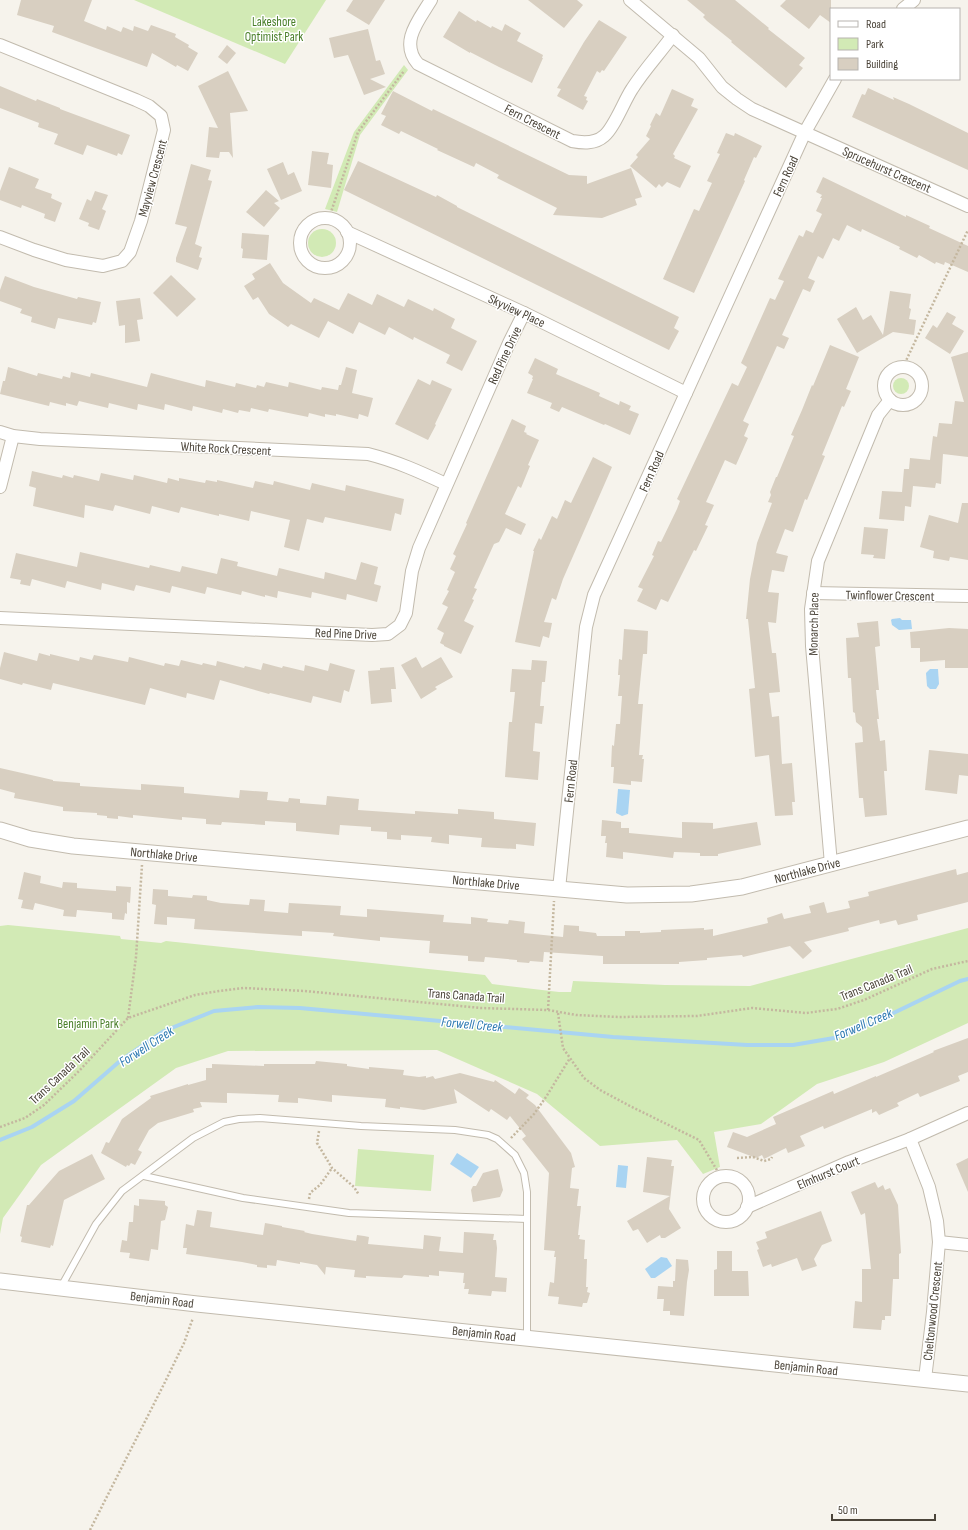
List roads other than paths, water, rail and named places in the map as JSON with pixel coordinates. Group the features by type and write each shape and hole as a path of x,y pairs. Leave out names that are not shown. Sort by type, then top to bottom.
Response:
{"street":[{"name":"Fern Crescent","path":"431,0 412,32 410,47 412,57 418,64 572,141 584,143 593,142 604,136 611,127 633,87 673,35"},
{"path":"630,0 699,58 722,87 737,99 752,109 805,132"},
{"path":"903,8 913,0"},
{"name":"Mayview Crescent","path":"0,45 149,106 161,116 164,130 139,227 130,252 122,261 103,266 66,260 0,237"},
{"name":"Fern Road","path":"557,889 586,627 594,595 805,132 834,80"},
{"name":"Sprucehurst Crescent","path":"805,132 968,206"},
{"name":"Skyview Place","path":"347,232 350,241 349,250 345,258 339,264 331,268 316,267 306,260 301,253 300,245 302,233 306,226 312,221 320,218 335,220 342,225 347,232 524,313 686,392"},
{"name":"Red Pine Drive","path":"0,618 372,635 388,634 400,625 406,613 412,571 419,548 509,343 524,313"},
{"path":"903,367 914,371 919,375 922,387 921,393 913,402 908,404 895,404 890,400 886,395 884,382 891,372 896,368 903,367"},
{"name":"Monarch Place","path":"831,864 812,646 811,620 813,593 818,561 846,490 878,415 890,400"},
{"name":"White Rock Crescent","path":"0,432 13,436 46,440 368,454 388,459 446,484"},
{"path":"0,487 13,436"},
{"name":"Twinflower Crescent","path":"813,593 968,596"},
{"name":"Northlake Drive","path":"0,830 30,839 64,845 627,895 691,894 742,886 968,828"},
{"path":"910,1139 968,1113"},
{"name":"Elmhurst Court","path":"747,1208 749,1200 745,1186 740,1181 732,1177 721,1176 713,1180 704,1190 703,1202 706,1211 714,1219 725,1222 733,1221 743,1214 747,1208 849,1162 910,1139"},
{"name":"Cheltonwood Crescent","path":"910,1139 929,1187 937,1221 939,1242 925,1379"},
{"path":"939,1242 968,1245"},
{"name":"Benjamin Road","path":"0,1282 60,1287 196,1304 968,1384"}],"lane":[{"path":"60,1287 96,1224 122,1191 193,1138 224,1122 239,1119 260,1118 471,1132 488,1135 505,1145 515,1155 525,1174 527,1184 527,1338"},
{"path":"144,1176 243,1198 348,1213 527,1219"}],"water":[{"path":"900,618 902,620 911,620 912,629 899,630 892,625 892,619"},
{"path":"930,669 938,669 939,684 936,689 930,689 927,686 926,673"},
{"path":"618,789 630,790 628,814 622,816 616,813"},
{"path":"457,1153 479,1167 471,1178 450,1164"},
{"path":"618,1165 628,1166 626,1188 616,1187"},
{"path":"661,1257 667,1258 672,1266 655,1278 651,1278 645,1269"}],"waterway":[{"name":"Forwell Creek","path":"0,1140 32,1127 74,1101 120,1061 164,1031 214,1011 258,1007 300,1008 613,1037 747,1045 793,1045 834,1038 883,1018 960,981 968,979"}],"park label":[{"name":"Lakeshore Optimist Park","path":"274,28"},
{"name":"Benjamin Park","path":"88,1023"}]}
